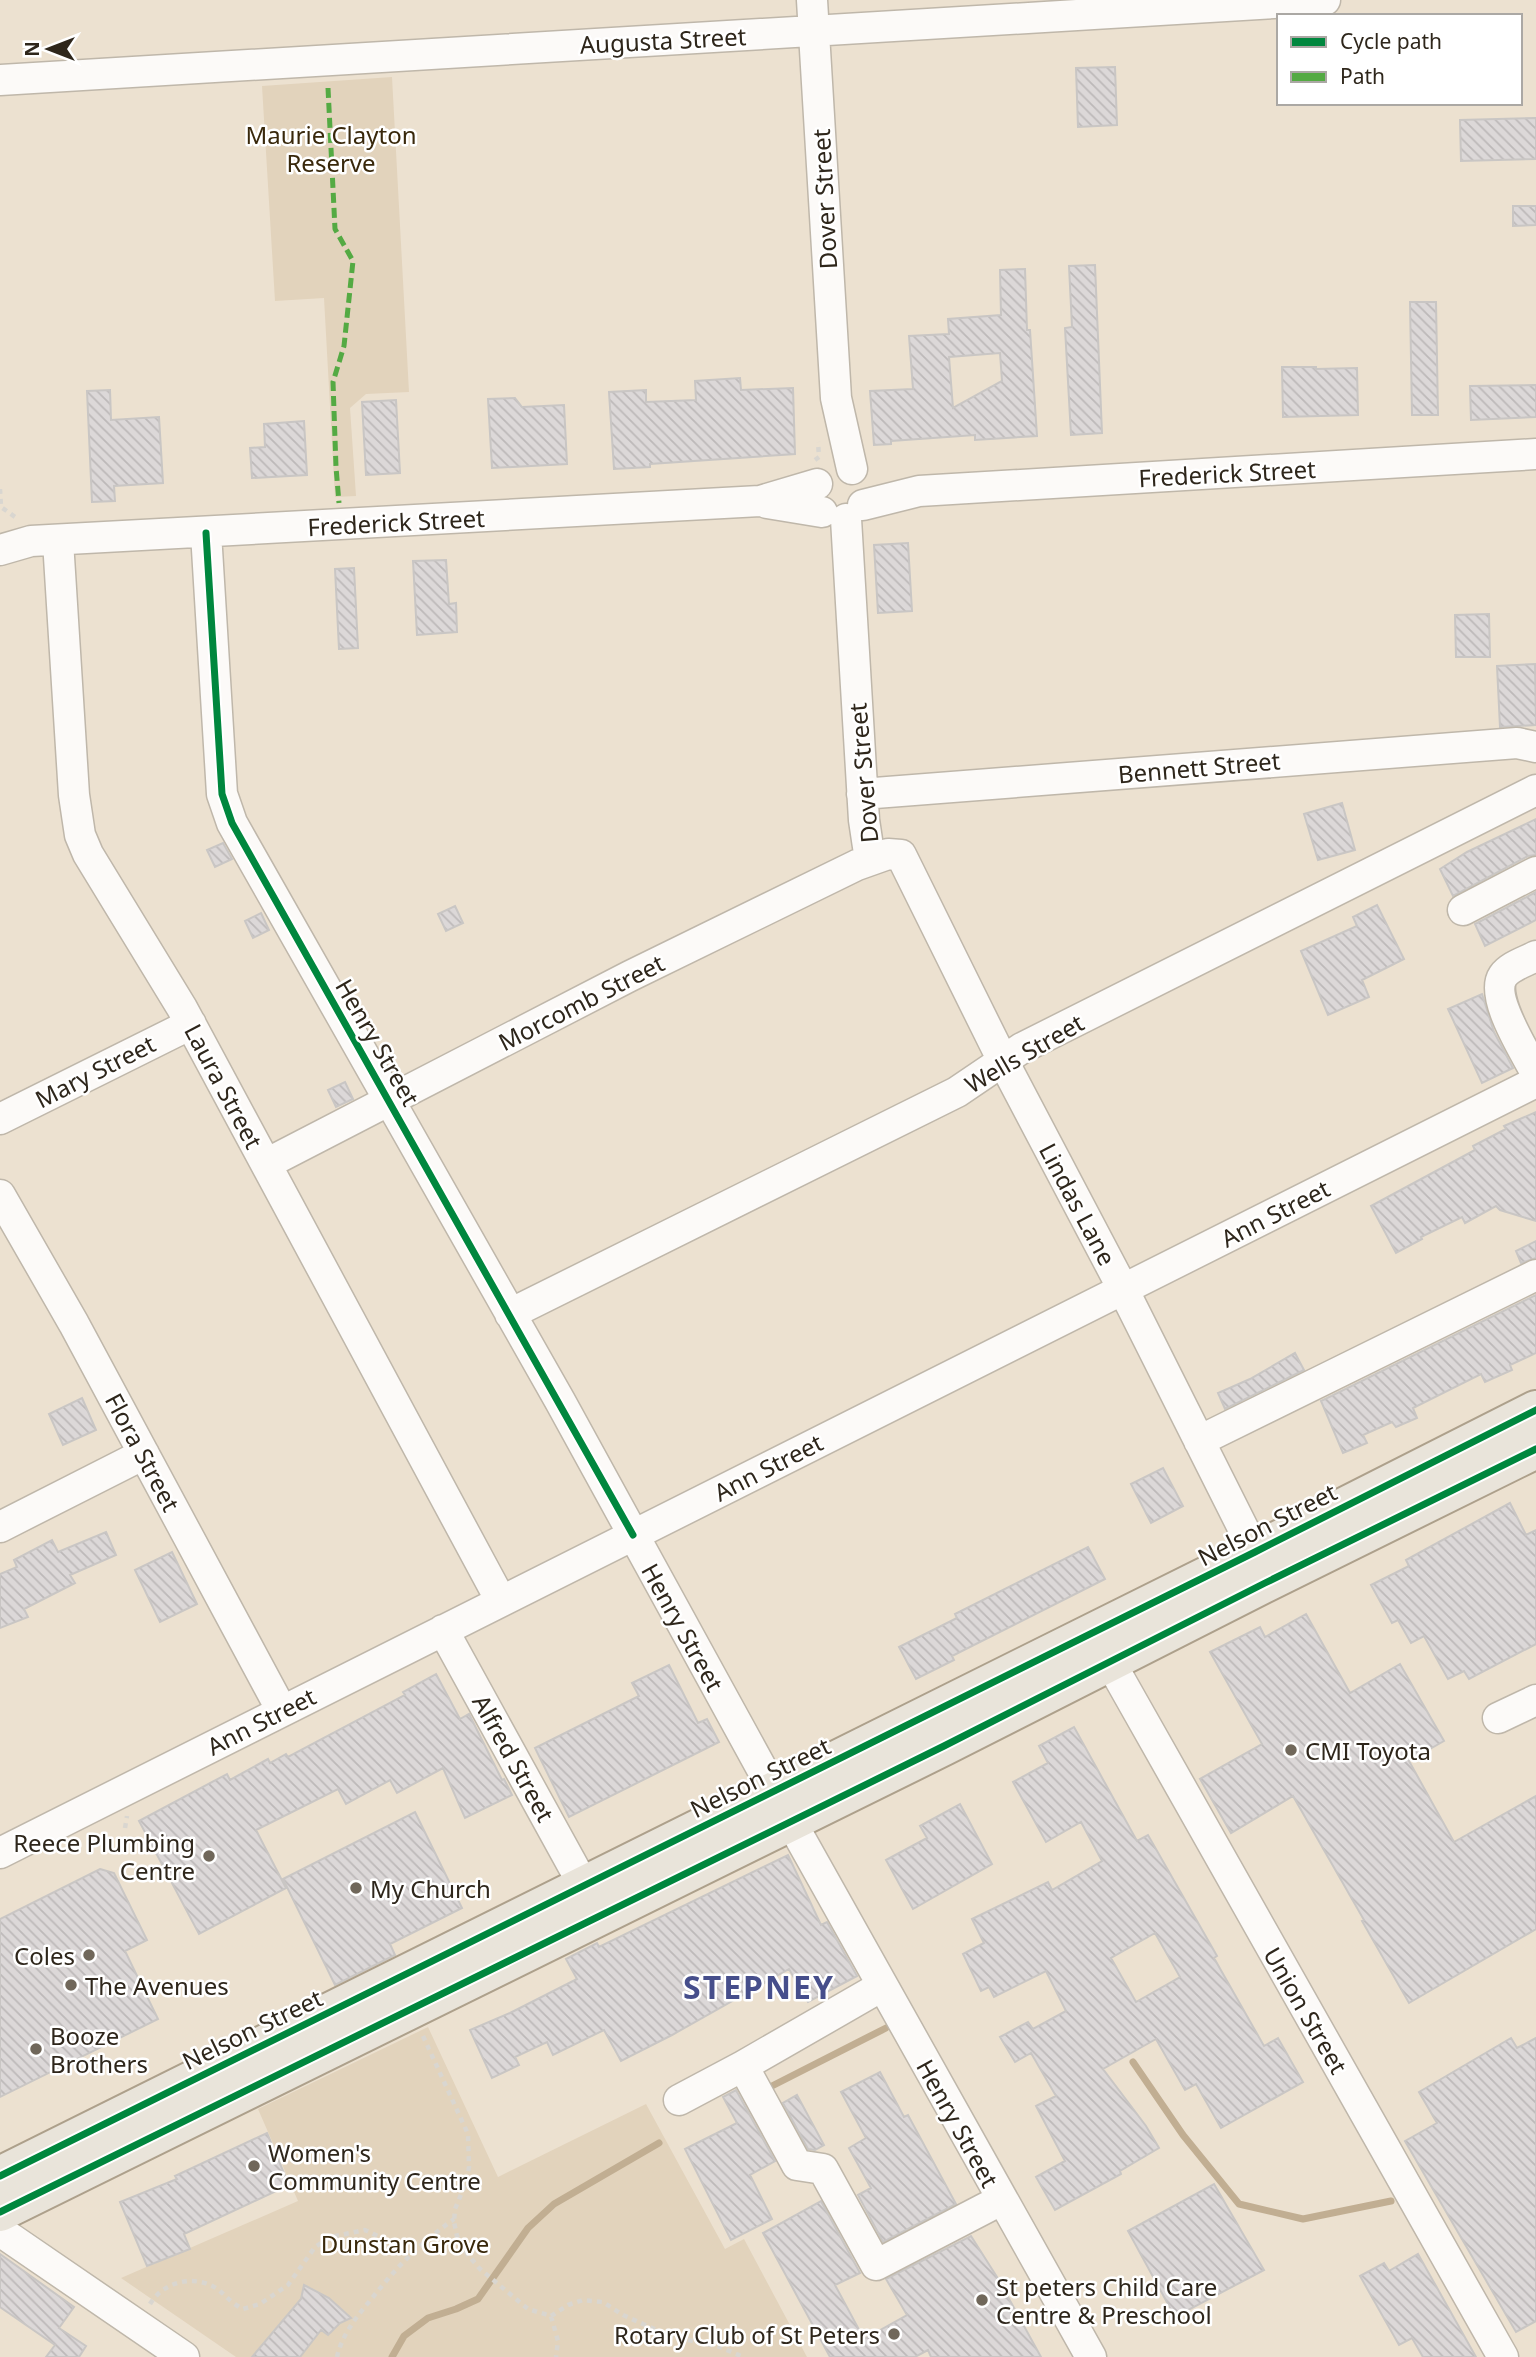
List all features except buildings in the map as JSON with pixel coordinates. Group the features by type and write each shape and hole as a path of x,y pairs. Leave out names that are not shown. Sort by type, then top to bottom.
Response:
{"main road":[{"name":"Nelson Street","path":"0,2176 592,1901 782,1807 1101,1647 1255,1552 1536,1410"},
{"name":"Nelson Street","path":"1101,1647 1265,1583 1536,1449"},
{"name":"Nelson Street","path":"0,2212 410,2010 592,1901"}],"street":[{"name":"Dover Street","path":"812,0 839,487 864,820 870,860"},
{"name":"Augusta Street","path":"0,80 1325,0"},
{"name":"Frederick Street","path":"0,550 45,541 760,501 839,487 919,491 1536,454"},
{"name":"Frederick Street","path":"0,530 45,541"},
{"name":"Henry Street","path":"206,533 222,794 232,823 510,1314 782,1807 1091,2357"},
{"name":"Laura Street","path":"45,541 74,795 80,835 88,854 191,1024 501,1601"},
{"name":"Bennett Street","path":"862,794 1517,743 1536,747"},
{"name":"Wells Street","path":"510,1314 957,1092 1022,1048 1536,790"},
{"name":"Morcomb Street","path":"266,1164 630,975 870,860 888,853 901,855"},
{"name":"Lindas Lane","path":"901,855 1003,1061 1123,1289 1255,1552"},
{"path":"1463,910 1536,872"},
{"path":"1536,956 1509,970 1501,978 1498,989 1502,1006 1536,1073"},
{"name":"Mary Street","path":"0,1119 191,1024"},
{"name":"Ann Street","path":"0,1853 1536,1082"},
{"name":"Flora Street","path":"0,1195 144,1454 282,1711"},
{"path":"1199,1441 1536,1275"},
{"path":"0,1527 144,1454"},
{"name":"Alfred Street","path":"443,1630 592,1901"},
{"name":"Union Street","path":"1101,1647 1503,2357"},
{"path":"1498,1718 1536,1700"},
{"path":"679,2100 882,1986"},
{"path":"743,2066 797,2165 823,2169 876,2265 1001,2200"},
{"path":"0,2231 184,2357"}],"path":[{"path":"817,429 839,487"},
{"path":"410,2010 468,2134 470,2155 467,2180 454,2218 461,2244 481,2270 528,2309 551,2316 568,2305 583,2300 603,2302 644,2326 697,2343 720,2347 743,2357"},
{"path":"337,2357 344,2338 384,2281 412,2252 454,2218"},
{"path":"138,2326 157,2292 171,2284 207,2285 215,2288 230,2303 243,2309 260,2304 288,2285 316,2247 330,2237 365,2230 412,2252"},
{"path":"551,2316 558,2341 556,2357"}],"green space":[{"name":"Maurie Clayton Reserve","path":"392,77 409,392 366,394 350,408 356,496 335,497 324,298 275,301 262,86"},
{"name":"Dunstan Grove","path":"428,2027 498,2177 646,2104 725,2249 744,2239 807,2357 236,2357 121,2278 298,2201 258,2109"}],"waterway":[{"path":"768,2088 886,2028"},
{"path":"1133,2062 1183,2135 1239,2204 1303,2219 1391,2201"},
{"path":"392,2357 404,2336 428,2318 478,2299 528,2228 554,2204 659,2143"}],"marked path":[{"path":"328,88 335,229 353,261 344,346 333,382 339,503"}],"cycle path":[{"path":"206,533 222,794 232,823 633,1535"},
{"path":"0,2176 1536,1410"},
{"path":"0,2212 944,1746 1536,1449"}],"place":[{"name":"CMI Toyota","path":"1291,1750"},
{"name":"Reece Plumbing Centre","path":"209,1856"},
{"name":"My Church","path":"356,1888"},
{"name":"Coles","path":"89,1955"},
{"name":"The Avenues","path":"71,1985"},
{"name":"Booze Brothers","path":"36,2049"},
{"name":"Women's Community Centre","path":"254,2166"},
{"name":"St peters Child Care Centre & Preschool","path":"982,2300"},
{"name":"Rotary Club of St Peters","path":"894,2334"}],"district":[{"name":"STEPNEY","path":"759,1986"}]}
